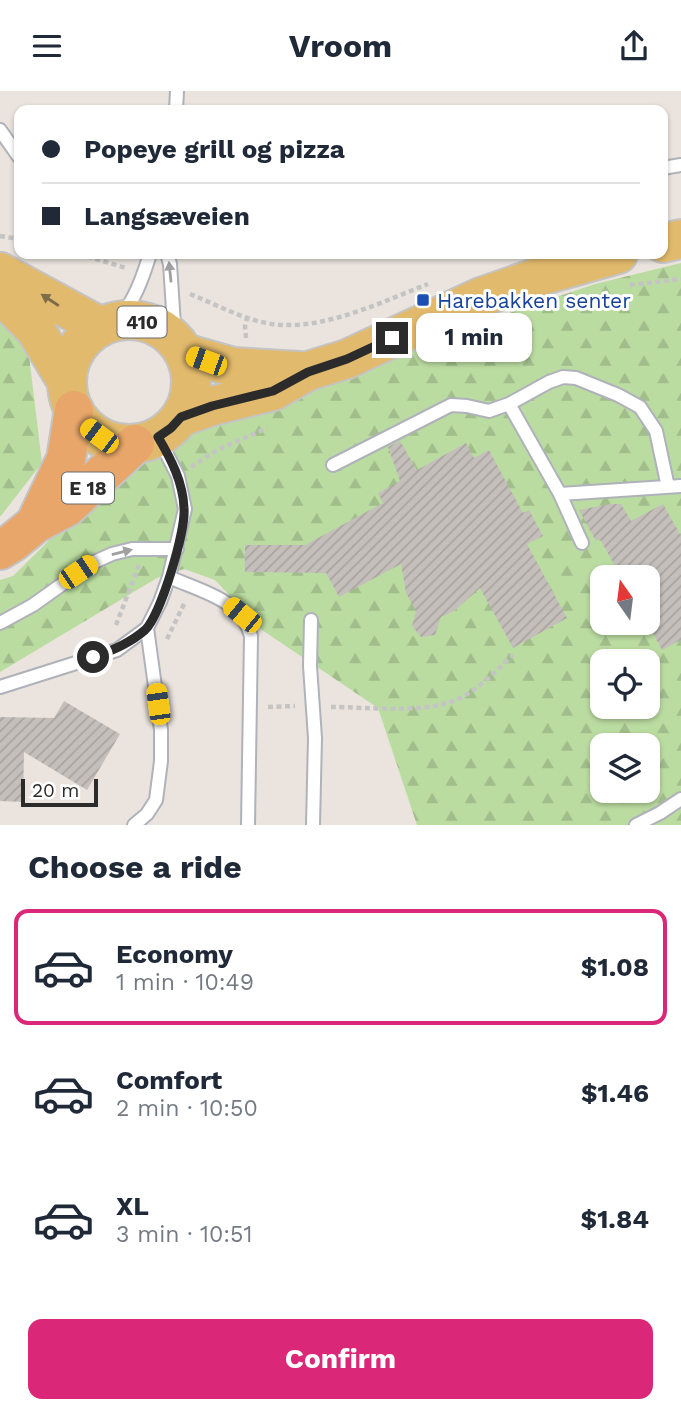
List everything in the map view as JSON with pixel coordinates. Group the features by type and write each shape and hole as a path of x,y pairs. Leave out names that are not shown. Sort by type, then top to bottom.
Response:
{"highway":[{"name":"E 18","path":"36,524 66,459 71,396"},
{"name":"E 18","path":"0,550 36,524 67,507 158,433"}],"main road":[{"name":"410","path":"158,433 212,406 273,391 308,372 347,359 481,297 544,275 624,270"},
{"name":"410","path":"0,272 109,324"},
{"path":"0,294 34,329 85,425 99,436 117,443 158,433"},
{"name":"410","path":"71,396 69,365 76,350 87,337 109,324 134,320 163,330 180,346 233,367 308,372"},
{"name":"410","path":"158,433 188,402 190,369 180,346"}],"lane":[{"path":"0,129 14,150"},
{"path":"109,324 144,276 149,259"},
{"path":"168,259 180,346"},
{"path":"333,465 451,405 489,411 509,404 549,381 563,377 576,378 640,407 656,431 674,487 560,494"},
{"path":"509,404 560,494 582,543"},
{"path":"0,687 117,650 147,628 160,602 170,572 185,509 178,477 158,433"},
{"path":"0,623 33,605 92,563 112,554 132,549 177,549"},
{"path":"170,572 226,602 242,615 251,635 248,825"},
{"path":"311,620 310,666 315,738 313,825"},
{"path":"134,825 147,814 156,800 161,761 161,730 147,628"},
{"path":"636,825 681,799"}],"path":[{"path":"95,259 134,271"},
{"path":"624,270 681,279"},
{"path":"189,294 247,318 281,325 316,323 394,297"},
{"path":"247,318 245,327 248,347"},
{"path":"178,477 217,450 266,428"},
{"path":"114,629 140,564 170,572"},
{"path":"250,707 413,707 447,704 478,687 513,655"}],"green space":[{"path":"681,263 681,825 417,825 378,708 262,630 215,580 184,569 157,578 0,672 0,580 13,576 103,487 208,415 595,284"},
{"path":"0,320 27,339 42,463 0,517"}],"building":[{"path":"400,441 417,470 466,443 474,458 489,450 523,513 529,510 543,536 527,544 567,618 513,648 480,588 454,611 441,617 435,635 421,637 412,626 416,611 406,593 401,564 339,597 326,573 245,572 245,545 305,545 383,503 378,493 400,481 388,447"},
{"path":"621,504 631,521 663,504 681,536 681,640 662,650 654,635 660,635 660,565 614,565 600,539 596,541 579,510"},
{"path":"64,701 120,734 87,790 24,752 23,802 0,801 0,717 54,718"}],"place":[{"name":"Harebakken senter","path":"423,300"}],"route":[{"path":"93,657 117,650 147,628 169,577 185,509 178,477 158,437 181,417 212,406 273,391 308,372 347,359 392,338"}]}
